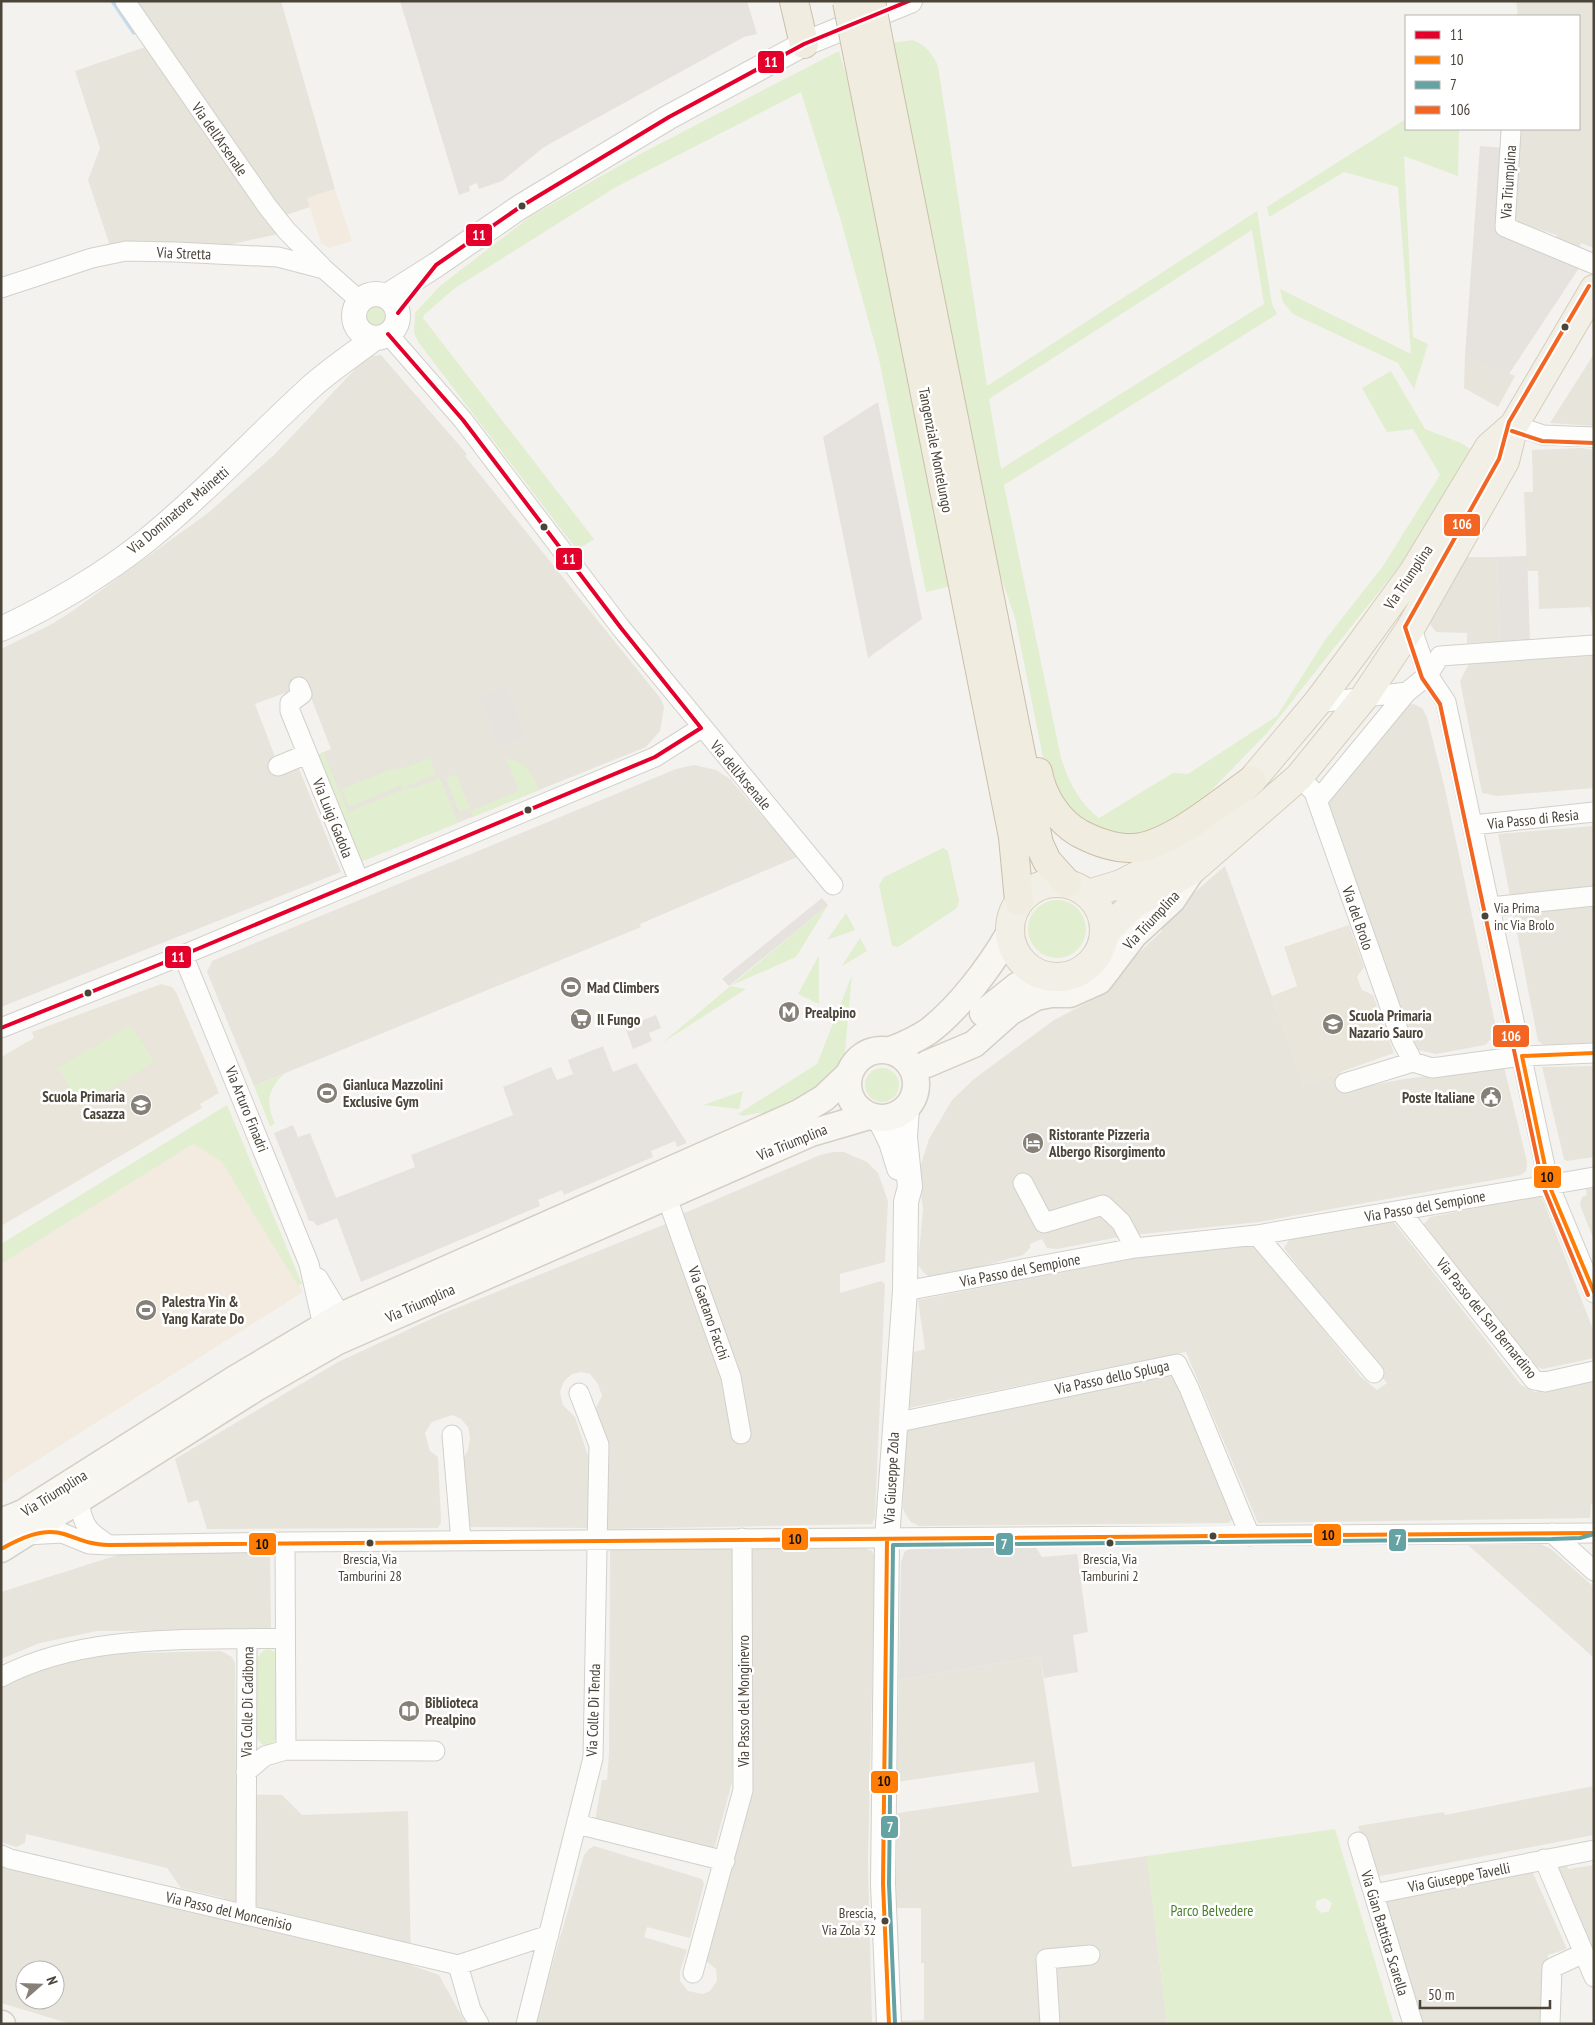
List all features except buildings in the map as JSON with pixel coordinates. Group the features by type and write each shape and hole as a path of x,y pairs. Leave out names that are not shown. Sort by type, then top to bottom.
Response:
{"highway":[{"path":"794,1 804,44"},
{"name":"Tangenziale Montelungo","path":"855,2 869,53 987,586 1039,844 1047,862 1078,888"},
{"name":"Tangenziale Montelungo","path":"869,53 1013,837 1019,900"},
{"path":"987,586 1008,624 1040,782 1052,808 1073,830 1095,842 1114,846 1134,848 1153,844 1176,833 1252,780"}],"main road":[{"name":"Via Triumplina","path":"1104,934 1131,906 1192,870 1299,777 1365,696 1411,628 1506,461 1514,425 1594,289"},
{"name":"Via Triumplina","path":"1,1522 23,1513 235,1379 332,1321 800,1113 824,1098 848,1075 859,1058 869,1051 891,1050 920,1036 941,1019 996,957 1009,934 1011,916 1019,900 1032,888 1049,882 1078,888 1121,884 1165,861 1252,780 1318,703 1414,571 1489,447 1514,425"},
{"name":"Via Triumplina","path":"921,1068 974,1044 1010,1012 1036,997 1051,994 1070,994 1099,981 1134,935 1172,900 1192,870"},
{"name":"Via Triumplina","path":"1039,974 1057,978 1074,974 1089,965 1100,950 1104,934 1103,919 1098,905 1078,888"},
{"path":"1009,934 1014,951 1024,965 1039,974"},
{"path":"907,1108 914,1098 921,1068 998,1000 1017,986 1039,974"},
{"path":"891,1050 921,1068"},
{"path":"848,1075 847,1087 851,1099 858,1109 874,1117"},
{"name":"Via Triumplina","path":"1,1549 79,1502 254,1389 338,1341 666,1195 818,1130 874,1117 894,1116 907,1108"}],"street":[{"name":"Via dell'Arsenale","path":"125,1 267,206 286,230 324,269"},
{"path":"393,304 436,266 520,207 669,117 804,44 910,1"},
{"name":"Via Triumplina","path":"1511,131 1505,228 1594,264"},
{"name":"Via Stretta","path":"1,288 92,258 126,251 278,257 324,269 359,300"},
{"path":"373,293 393,304 396,325 373,333 354,312 359,300 373,293"},
{"name":"Via dell'Arsenale","path":"373,333 463,420 621,628 833,885"},
{"name":"Via Dominatore Mainetti","path":"1,629 28,616 86,582 146,541 200,494 313,385 373,333"},
{"path":"1514,425 1543,435 1594,437"},
{"path":"1411,628 1428,675 1446,702 1549,1185 1594,1293"},
{"path":"1317,801 1407,692 1428,675 1440,656 1594,645"},
{"name":"Via Luigi Gadola","path":"303,691 292,701 290,706 307,754 358,881"},
{"path":"1318,703 1407,692"},
{"path":"1,1028 183,955 654,757 702,728"},
{"path":"278,766 307,754"},
{"name":"Via del Brolo","path":"1299,777 1314,792 1402,1041 1413,1062"},
{"name":"Via Passo di Resia","path":"1473,825 1594,812"},
{"path":"1490,907 1594,896"},
{"name":"Via Arturo Finadri","path":"183,955 332,1321"},
{"path":"1345,1083 1413,1062 1432,1068 1522,1056 1594,1053"},
{"name":"Via Giuseppe Zola","path":"906,1202 910,1187 905,1137 907,1108"},
{"name":"Via Giuseppe Zola","path":"874,1117 895,1153 906,1202 905,1291 887,1539 883,1884 889,2024"},
{"name":"Via Passo del Sempione","path":"905,1291 1136,1248 1257,1235 1594,1177"},
{"path":"1023,1183 1044,1223 1103,1205 1121,1222 1136,1248"},
{"name":"Via Gaetano Facchi","path":"666,1195 731,1377 741,1434"},
{"name":"Via Passo del San Bernardino","path":"1400,1211 1534,1380 1544,1382 1594,1371"},
{"path":"1257,1235 1374,1373"},
{"name":"Via Passo dello Spluga","path":"894,1423 1177,1364 1189,1388 1250,1536"},
{"name":"Via Colle Di Tenda","path":"526,2024 593,1758 599,1445 579,1392"},
{"path":"452,1436 461,1541"},
{"path":"79,1502 82,1519 91,1534 109,1545"},
{"path":"26,1535 62,1532 89,1544 109,1545 742,1538 887,1539 1250,1536 1589,1531"},
{"path":"1552,1533 1594,1571"},
{"name":"Via Passo del Monginevro","path":"693,1973 743,1790 742,1538"},
{"path":"285,1542 286,1750"},
{"name":"Via Colle Di Cadibona","path":"246,1915 247,1639 285,1638"},
{"path":"1,1677 38,1660 74,1650 108,1644 247,1639"},
{"name":"Via Colle Di Cadibona","path":"246,1772 265,1756 286,1750 435,1751"},
{"path":"576,1824 725,1861"},
{"name":"Via Gian Battista Scarella","path":"1358,1842 1413,2024"},
{"name":"Via Giuseppe Tavelli","path":"1374,1894 1594,1850"},
{"name":"Via Passo del Moncenisio","path":"1,1855 10,1859 458,1965"},
{"path":"1544,1860 1594,1978"},
{"path":"479,2024 471,2010 458,1965 549,1935"},
{"path":"511,1948 528,1956 538,1977"},
{"path":"1550,2024 1552,1968 1584,1953"},
{"path":"1050,2024 1046,1959 1090,1955"}],"shaded area":[{"path":"129,1 281,1 335,189 308,198 310,207 283,216"},
{"path":"400,1 747,1 757,34 744,37 544,147 502,181 479,189 477,183 469,186 470,191 459,195"},
{"path":"1516,1 1594,1 1594,248 1581,243 1577,253 1554,243 1557,235 1511,221 1515,130 1580,130 1580,15 1518,15"},
{"path":"148,46 278,234 210,249 111,249 88,180 100,148 75,71"},
{"path":"1480,146 1505,148 1501,233 1579,268 1509,374 1465,355"},
{"path":"335,189 352,241 329,248 321,243 307,198"},
{"path":"1594,354 1594,426 1550,423"},
{"path":"381,355 467,454 465,456 661,699 664,707 660,731 646,747 360,862 317,755 331,749 306,685 255,704 280,770 297,764 341,872 1,1007 1,649 50,625 71,612 208,513 274,455 359,365 372,356"},
{"path":"1465,355 1515,376 1498,407 1464,388"},
{"path":"878,402 922,619 868,658 823,437"},
{"path":"1582,448 1594,450 1594,626 1590,607 1539,609 1538,571 1527,571 1524,492 1533,492 1532,450"},
{"path":"1527,556 1530,641 1500,642 1497,557"},
{"path":"1462,557 1497,557 1500,642 1467,643 1467,633 1436,632 1429,623"},
{"path":"1594,654 1594,788 1497,796 1482,793 1460,681 1469,664"},
{"path":"506,687 526,736 500,746 480,697"},
{"path":"1414,704 1422,708 1427,717 1444,785 1496,1027 1494,1036 1485,1045 1436,1054 1418,1050 1412,1044 1397,1007 1329,804 1331,794 1406,705"},
{"path":"694,765 716,770 730,779 797,857 640,924 641,927 254,1086 207,972 212,961 676,769"},
{"path":"1594,826 1594,1043 1544,1045 1538,1041 1498,834"},
{"path":"1225,866 1304,1085 1340,1072 1348,1090 1404,1079 1504,1067 1527,1162 1526,1171 1521,1175 1259,1222 1124,1236 1057,1249 1047,1248 1042,1239 1030,1244 1030,1248 1023,1255 935,1279 925,1274 918,1265 923,1208 918,1174 929,1139 952,1100 974,1079 1054,1020 1098,997 1130,961 1162,931 1159,923"},
{"path":"822,898 828,905 729,986 722,979"},
{"name":"Scuola Primaria Nazario Sauro","path":"1349,925 1364,967 1357,977 1362,990 1373,995 1394,1053 1304,1085 1272,996 1297,986 1284,947"},
{"name":"Scuola Primaria Casazza","path":"161,984 172,987 176,992 219,1093 200,1104 202,1108 1,1226 1,1057 34,1038 32,1032"},
{"path":"656,1015 661,1028 649,1033 652,1041 633,1049 625,1027"},
{"path":"603,1046 613,1072 636,1063 687,1143 677,1147 675,1141 651,1151 653,1157 564,1195 562,1190 538,1200 540,1206 361,1282 337,1218 317,1226 313,1221 309,1221 274,1133 293,1125 298,1137 310,1133 336,1198 415,1167 411,1155 513,1115 503,1087 551,1067 557,1080 573,1074 568,1060"},
{"path":"1594,1066 1594,1157 1567,1161 1564,1159 1542,1067"},
{"path":"193,1144 222,1162 303,1292 1,1483 1,1264"},
{"path":"844,1152 867,1162 878,1173 888,1201 885,1262 840,1274 840,1293 881,1281 885,1284 875,1517 872,1524 608,1529 608,1449 595,1410 602,1396 598,1384 590,1374 581,1372 572,1374 564,1381 560,1392 563,1405 575,1417 588,1456 588,1528 467,1527 463,1458 468,1450 470,1438 468,1427 461,1419 452,1415 432,1422 425,1433 430,1451 438,1457 441,1522 438,1528 207,1529 198,1500 188,1503 175,1459 338,1362 444,1313 668,1223 725,1375 726,1402 731,1438 751,1436 740,1373 680,1215 820,1155"},
{"path":"1594,1188 1594,1240 1580,1205 1582,1197 1587,1195 1586,1189"},
{"path":"1541,1195 1594,1332 1594,1358 1543,1369 1535,1366 1423,1225 1430,1217"},
{"path":"1393,1221 1521,1385 1535,1392 1594,1381 1594,1504 1591,1504 1590,1518 1258,1523 1186,1352 904,1409 906,1354 925,1349 918,1300 1158,1254 1256,1245 1361,1377 1377,1390 1387,1383 1284,1248 1290,1239"},
{"path":"1174,1374 1234,1518 1228,1523 919,1526 911,1522 906,1515 903,1509 905,1428"},
{"path":"1541,1544 1551,1549 1594,1587 1594,1658 1468,1545"},
{"path":"1035,1546 1042,1557 1077,1554 1088,1632 1073,1635 1078,1672 1044,1678 1040,1656 899,1680 901,1562 905,1551 916,1547"},
{"path":"732,1548 732,1782 715,1846 711,1850 595,1821 602,1780 607,1780 609,1753 610,1549"},
{"path":"752,1548 864,1548 872,1551 875,1558 868,1862 872,2024 535,2024 584,1855 594,1846 702,1879 704,1884 690,1938 647,1927 644,1937 687,1950 680,1971 680,1981 688,1991 703,1994 710,1991 717,1981 716,1969 704,1959 751,1775"},
{"path":"270,1551 271,1630 97,1631 40,1643 1,1659 1,1592 121,1554"},
{"path":"221,1651 232,1657 235,1663 236,1794 282,1795 302,1815 408,1811 411,1965 439,1975 466,2024 71,2024 24,2010 65,2010 65,1960 15,1960 15,2007 1,2003 1,1865 224,1920 224,1898 181,1888 167,1868 26,1834 25,1843 16,1847 1,1842 1,1684 45,1665 101,1654"},
{"path":"1040,1656 1072,1867 1147,1856 1167,2024 900,2024 899,2021 924,2020 924,1963 921,1963 921,1908 895,1908 898,1813 1039,1792 1034,1762 897,1782 899,1680"},
{"path":"1594,1786 1594,1835 1380,1876 1373,1873 1358,1826 1444,1812 1445,1815"},
{"path":"1566,1862 1568,1869 1594,1865 1594,1961 1558,1869 1560,1864"},
{"path":"1532,1871 1567,1949 1548,1955 1546,2024 1418,2024 1384,1900"}],"green space":[{"path":"912,40 921,44 934,57 938,66 987,386 1257,211 1272,304 1277,314 1004,485 1061,758 1080,799 1099,818 1173,773 1188,774 1277,716 1325,640 1383,566 1440,475 1413,429 1387,432 1362,388 1391,371 1425,429 1461,443 1473,451 1415,546 1266,734 1202,800 1159,829 1133,835 1099,833 1066,807 1047,777 1015,618 999,571 893,43","holes":["1252,230 1264,304 1001,469 989,399"]},
{"path":"839,51 849,86 951,586 926,592 879,359 841,221 801,92 616,187 455,288 424,315 423,318 594,539 577,550 419,343 414,333 415,313 440,286 531,216 642,153"},
{"path":"1405,120 1405,130 1459,130 1458,176 1404,156 1413,337 1428,344 1414,389 1398,363 1293,314 1283,302 1280,289 1411,354 1398,187 1344,172 1269,217 1267,207"},
{"path":"376,303 384,307 388,315 384,323 376,327 368,323 364,315 368,307"},
{"path":"323,752 348,812 409,787 410,789 440,778 458,823 360,862 317,755"},
{"path":"430,758 436,774 402,788 401,785 349,807 342,789 394,768 396,771"},
{"path":"506,758 524,765 539,790 473,817 471,811 519,791"},
{"path":"456,774 470,808 459,812 446,779"},
{"path":"943,848 948,851 959,901 957,908 898,947 892,946 879,885 884,877"},
{"path":"1051,900 1063,900 1078,908 1086,923 1086,935 1078,950 1063,958 1051,958 1036,950 1028,935 1028,923 1036,908"},
{"path":"828,905 796,957 731,985"},
{"path":"846,913 855,930 827,940"},
{"path":"860,938 867,951 842,966"},
{"path":"819,955 819,1004 798,994"},
{"path":"852,975 844,1062 835,1079 774,1114 757,1113 743,1116 738,1114 817,1064"},
{"path":"730,986 746,989 662,1043"},
{"path":"131,1025 154,1062 81,1106 58,1068"},
{"path":"882,1068 894,1073 899,1085 894,1097 882,1102 870,1097 865,1085 870,1073"},
{"path":"284,1074 271,1091 269,1103 275,1124 270,1126 254,1086"},
{"path":"743,1091 739,1109 703,1105"},
{"path":"227,1105 302,1284 298,1286 222,1162 193,1144 1,1264 1,1244"},
{"path":"269,1649 275,1652 277,1658 278,1738 269,1746 263,1745 257,1739 257,1658 264,1650"},
{"name":"Parco Belvedere","path":"1335,1829 1394,2024 1167,2024 1147,1856","holes":["1325,1898 1332,1903 1329,1911 1322,1913 1316,1908 1316,1901"]}],"waterway":[{"path":"113,1 134,32"}],"transit line":[{"name":"11","path":"398,313 436,265 520,207 669,117 804,44 909,1"},
{"name":"106","path":"1588,1295 1543,1186 1440,704 1422,678 1405,627 1499,459 1509,422 1589,286"},
{"name":"11","path":"388,334 463,420 621,628 701,728"},
{"name":"106","path":"1512,431 1542,441 1594,443"},
{"name":"11","path":"1,1028 183,955 655,757 701,728"},
{"name":"10","path":"1522,1056 1594,1053"},
{"name":"10","path":"1522,1056 1549,1185 1594,1292"},
{"name":"10","path":"1,1549 31,1535 48,1532 64,1534 90,1543 109,1545 1594,1533"},
{"name":"7","path":"895,2024 889,1884 893,1545 1552,1539 1580,1538 1594,1534"},
{"name":"10","path":"887,1539 883,1884 889,2024"}],"place":[{"name":"Via Prima inc Via Brolo","path":"1485,916"},
{"name":"Mad Climbers","path":"571,987"},
{"name":"Prealpino","path":"789,1012"},
{"name":"Il Fungo","path":"581,1019"},
{"name":"Scuola Primaria Nazario Sauro","path":"1333,1024"},
{"name":"Gianluca Mazzolini Exclusive Gym","path":"327,1093"},
{"name":"Poste Italiane","path":"1491,1097"},
{"name":"Scuola Primaria Casazza","path":"141,1105"},
{"name":"Ristorante Pizzeria Albergo Risorgimento","path":"1033,1143"},
{"name":"Palestra Yin & Yang Karate Do","path":"146,1310"},
{"name":"Brescia, Via Tamburini 28","path":"370,1543"},
{"name":"Brescia, Via Tamburini 2","path":"1110,1543"},
{"name":"Biblioteca Prealpino","path":"409,1711"},
{"name":"Brescia, Via Zola 32","path":"885,1921"}]}
